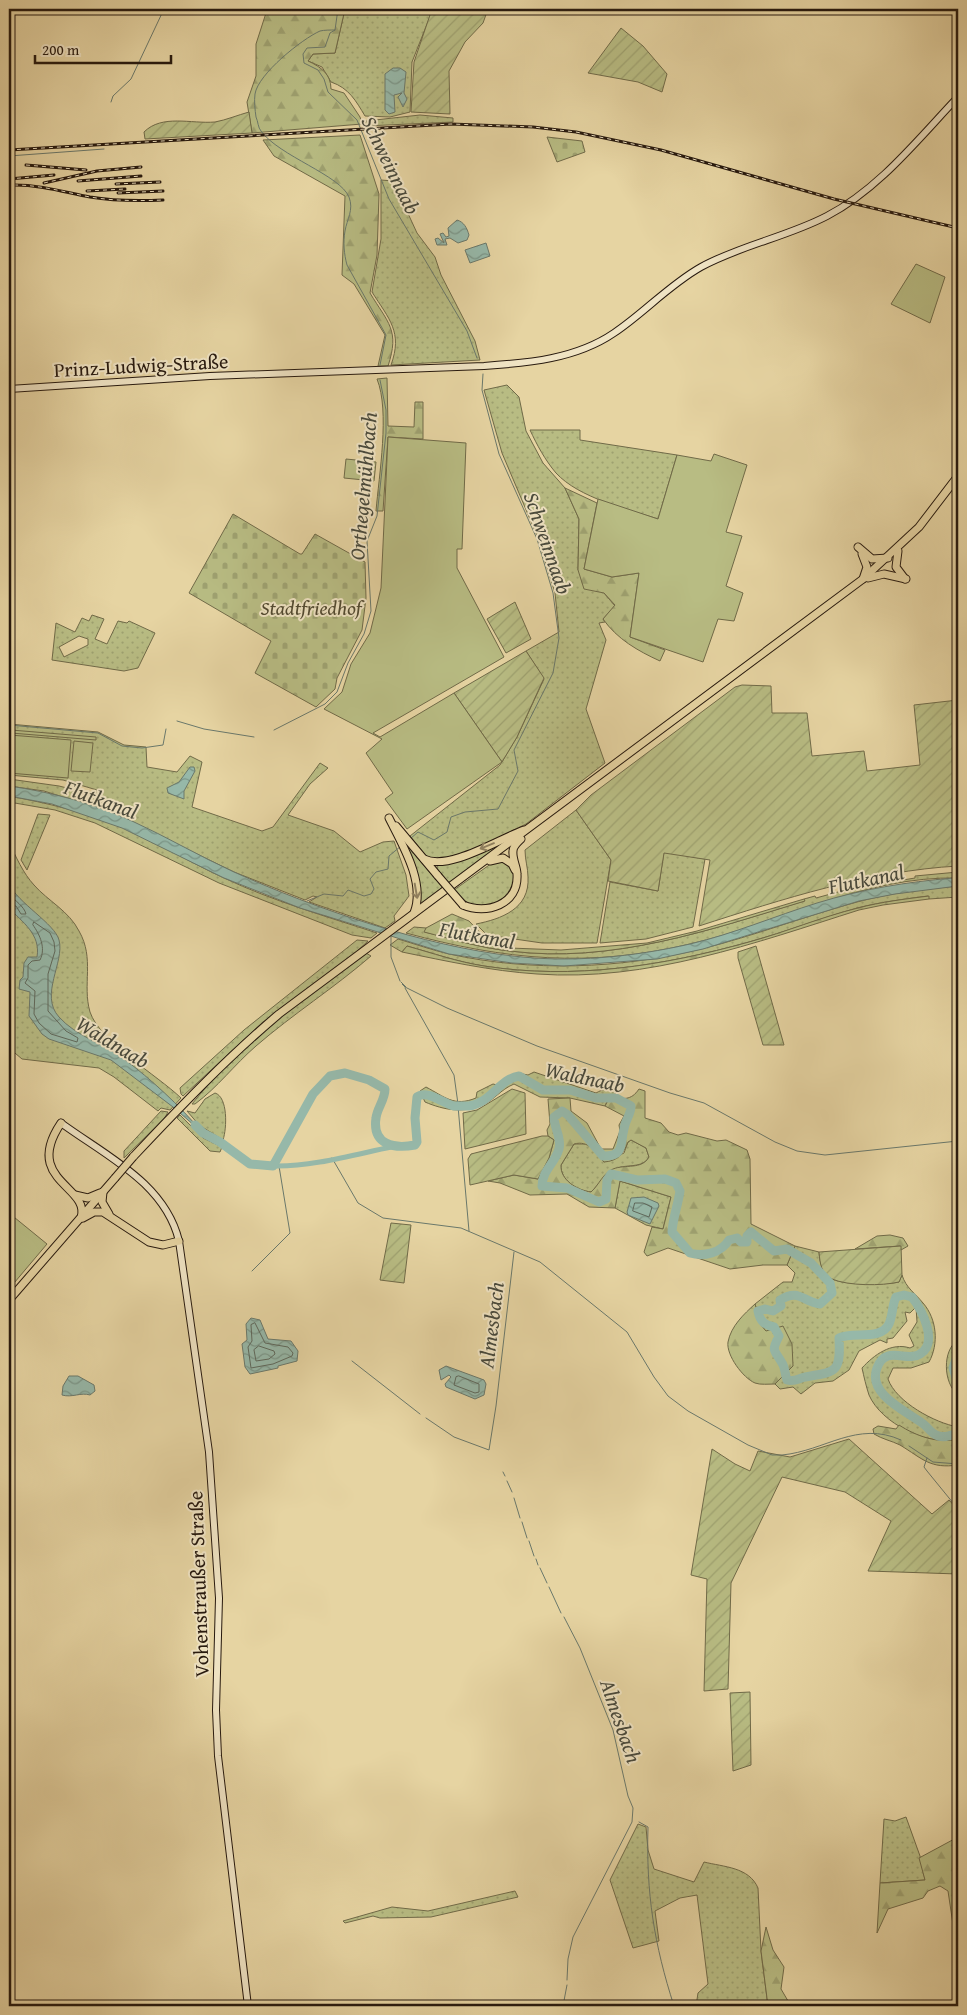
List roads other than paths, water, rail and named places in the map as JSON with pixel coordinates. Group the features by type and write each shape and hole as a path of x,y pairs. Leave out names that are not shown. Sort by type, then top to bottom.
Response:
{"main road":[{"name":"Prinz-Ludwig-Straße","path":"9,389 276,373 388,371 484,366 519,363 575,353 613,334 684,278 702,267 807,226 843,206 881,177 958,98"},
{"path":"9,1300 167,1120 236,1050 279,1014 532,828 863,580 901,546 937,506 958,476"},
{"path":"863,580 884,574 906,579 899,573 895,562 901,546"},
{"path":"863,580 866,567 865,560 858,547 872,559 884,559 891,556"},
{"path":"389,818 398,832 464,905 477,910 498,906 510,896 517,875 514,848 532,828"},
{"path":"424,859 438,863 454,859 532,828"},
{"path":"398,832 411,869 418,900 414,914"},
{"path":"478,867 497,858 503,858 512,864 517,875"},
{"path":"61,1123 50,1143 50,1163 58,1180 75,1195 82,1208 81,1219"},
{"name":"Vohenstraußer Straße","path":"61,1123 136,1176 155,1193 166,1208 180,1241 209,1452 219,1598 216,1710 218,1756 248,2006"},
{"path":"75,1195 88,1198 103,1192"},
{"path":"103,1192 102,1202 109,1214"},
{"path":"81,1219 99,1211 109,1214 149,1242 161,1245 180,1241"}],"water":[{"path":"393,68 400,68 406,72 404,93 407,99 403,107 398,97 402,93 394,95 395,112 389,114 385,110 385,74"},
{"path":"457,220 462,222 466,228 469,235 467,240 458,243 450,238 445,239 447,245 437,245 435,239 438,238 444,243 440,234 443,233 446,237 449,236 448,228"},
{"path":"486,243 490,256 470,263 465,250"},
{"path":"190,767 194,767 195,771 184,791 184,799 168,793 167,788 179,782"},
{"path":"9,786 40,791 102,809 145,827 234,872 335,912 407,935 443,944 513,956 557,959 602,958 668,949 706,940 817,903 868,890 953,878 958,878 958,886 895,894 859,901 703,949 657,959 564,966 512,963 449,954 300,908 224,878 122,828 52,804 9,796"},
{"path":"9,884 20,899 51,927 59,940 59,958 51,999 59,1017 73,1029 123,1058 155,1084 203,1133 173,1107 111,1060 49,1039 42,1034 29,1016 30,992 19,989 20,980 23,977 24,963 28,957 37,957 36,942 29,929 9,908"},
{"path":"644,1197 658,1203 659,1206 650,1224 628,1215 627,1212 631,1198"},
{"path":"251,1318 260,1320 268,1339 291,1341 298,1351 297,1361 278,1366 278,1368 250,1374 245,1367 242,1344 247,1340 246,1324"},
{"path":"446,1366 484,1380 486,1384 484,1395 475,1399 446,1387 445,1384 451,1377 449,1375 441,1380 439,1370"},
{"path":"69,1376 78,1376 94,1385 95,1391 90,1395 62,1395 63,1386"}],"waterway":[{"path":"111,102 113,96 131,79 164,9"},
{"name":"Schweinnaab","path":"338,9 335,30 330,33 325,47 307,48 303,54 304,63 318,70 324,79 328,92 357,120 389,199 467,331 477,358"},
{"name":"Orthegelmühlbach","path":"335,30 320,31 312,35 292,49 272,67 258,86 255,94 256,114 260,130 270,140 281,149 334,181 349,197 351,206 344,235 345,257 347,265 386,335 380,365"},
{"path":"9,156 104,149"},
{"name":"Schweinnaab","path":"410,839 418,832 434,840 447,832 451,817 465,812 498,809 518,771 514,750 553,673 559,638 553,593 537,539 499,454 482,390 483,374"},
{"name":"Orthegelmühlbach","path":"274,730 325,704 337,692 348,663 364,634 371,611 367,541 377,516 386,433 386,410 380,380"},
{"name":"Orthegelmühlbach","path":"177,721 204,729 254,737"},
{"path":"9,725 98,733 122,746 142,748 163,745 166,729"},
{"name":"Schweinnaab","path":"307,901 324,894 343,896 348,890 364,896 371,894 374,889 370,879 376,872 388,869 389,856 401,846"},
{"name":"Almesbach","path":"391,937 391,957 400,981"},
{"path":"401,982 405,987 447,1008 537,1046 670,1093 704,1103 775,1142 797,1151 825,1155 958,1141"},
{"name":"Almesbach","path":"405,988 454,1075 458,1104"},
{"name":"Waldnaab","path":"195,1125 203,1133 220,1142 250,1164 273,1166 313,1094 330,1076 345,1073 369,1080 385,1089 376,1118 377,1134 386,1143 399,1146 415,1145 417,1142 415,1118 417,1097 421,1095 431,1096 454,1106 469,1106 477,1104 506,1082 519,1076 543,1090 570,1090 596,1098 616,1098 631,1106 618,1152 610,1156 603,1156 568,1115 562,1111 554,1117 560,1145 559,1149 555,1159 546,1171 542,1186 567,1188 599,1202 606,1199 607,1180 611,1174 637,1180 665,1179 676,1183 680,1191 672,1232 690,1253 712,1253 722,1248 729,1240 737,1238 741,1242 747,1242 747,1236 751,1232 774,1251 787,1249 811,1263 830,1283 832,1293 820,1304 797,1295 792,1295 780,1300 781,1306 773,1311 765,1309 758,1311 762,1320 774,1327 779,1336 774,1350 783,1365 787,1380 830,1372 834,1369 839,1358 839,1338 880,1332 889,1324 896,1297 904,1295 912,1297 927,1326 928,1342 926,1349 915,1356 891,1355 886,1357 877,1368 875,1377 878,1386 890,1401 924,1424 934,1434 944,1437 958,1433"},
{"name":"Almesbach","path":"458,1106 469,1231"},
{"name":"Almesbach","path":"273,1166 317,1163 391,1147"},
{"path":"332,1158 358,1203 383,1218 461,1228 540,1262 627,1332 654,1377 668,1396 688,1411 748,1445 772,1455 782,1455 813,1448 841,1438 870,1433 901,1440"},
{"path":"252,1271 290,1233 279,1166"},
{"name":"Almesbach","path":"426,1418 454,1437 489,1450 514,1252"},
{"name":"Waldnaab","path":"958,1354 953,1368 958,1384"},
{"path":"352,1361 420,1414"},
{"path":"909,1446 933,1462 958,1464"},
{"path":"927,1458 924,1467 958,1509"},
{"name":"Almesbach","path":"503,1472 505,1476"},
{"name":"Almesbach","path":"507,1481 512,1492"},
{"name":"Almesbach","path":"514,1498 520,1518"},
{"name":"Almesbach","path":"522,1522 527,1538"},
{"name":"Almesbach","path":"529,1541 534,1556"},
{"name":"Almesbach","path":"536,1559 538,1565"},
{"name":"Almesbach","path":"540,1568 547,1583"},
{"name":"Almesbach","path":"549,1587 561,1613"},
{"name":"Almesbach","path":"564,1617 580,1648 613,1730 628,1796 633,1808 632,1822 573,1937 568,1959 567,1980"},
{"name":"Almesbach","path":"639,1822 648,1827 648,1874 656,1940 674,2006"},
{"path":"563,2006 567,1985"}],"railway":[{"path":"9,150 451,124 533,127 576,132 661,150 834,199 958,228"},
{"path":"26,165 86,170"},
{"path":"44,183 97,171 141,167"},
{"path":"9,179 54,175"},
{"path":"78,181 141,176"},
{"path":"116,184 160,182"},
{"path":"14,185 43,187 108,199 163,200"},
{"path":"87,191 125,189"},
{"path":"118,193 163,191"}],"park label":[{"name":"Stadtfriedhof","path":"311,607"}],"water label":[{"name":"Flutkanal","path":"101,799"},
{"name":"Flutkanal","path":"866,879"},
{"name":"Flutkanal","path":"477,935"}]}
